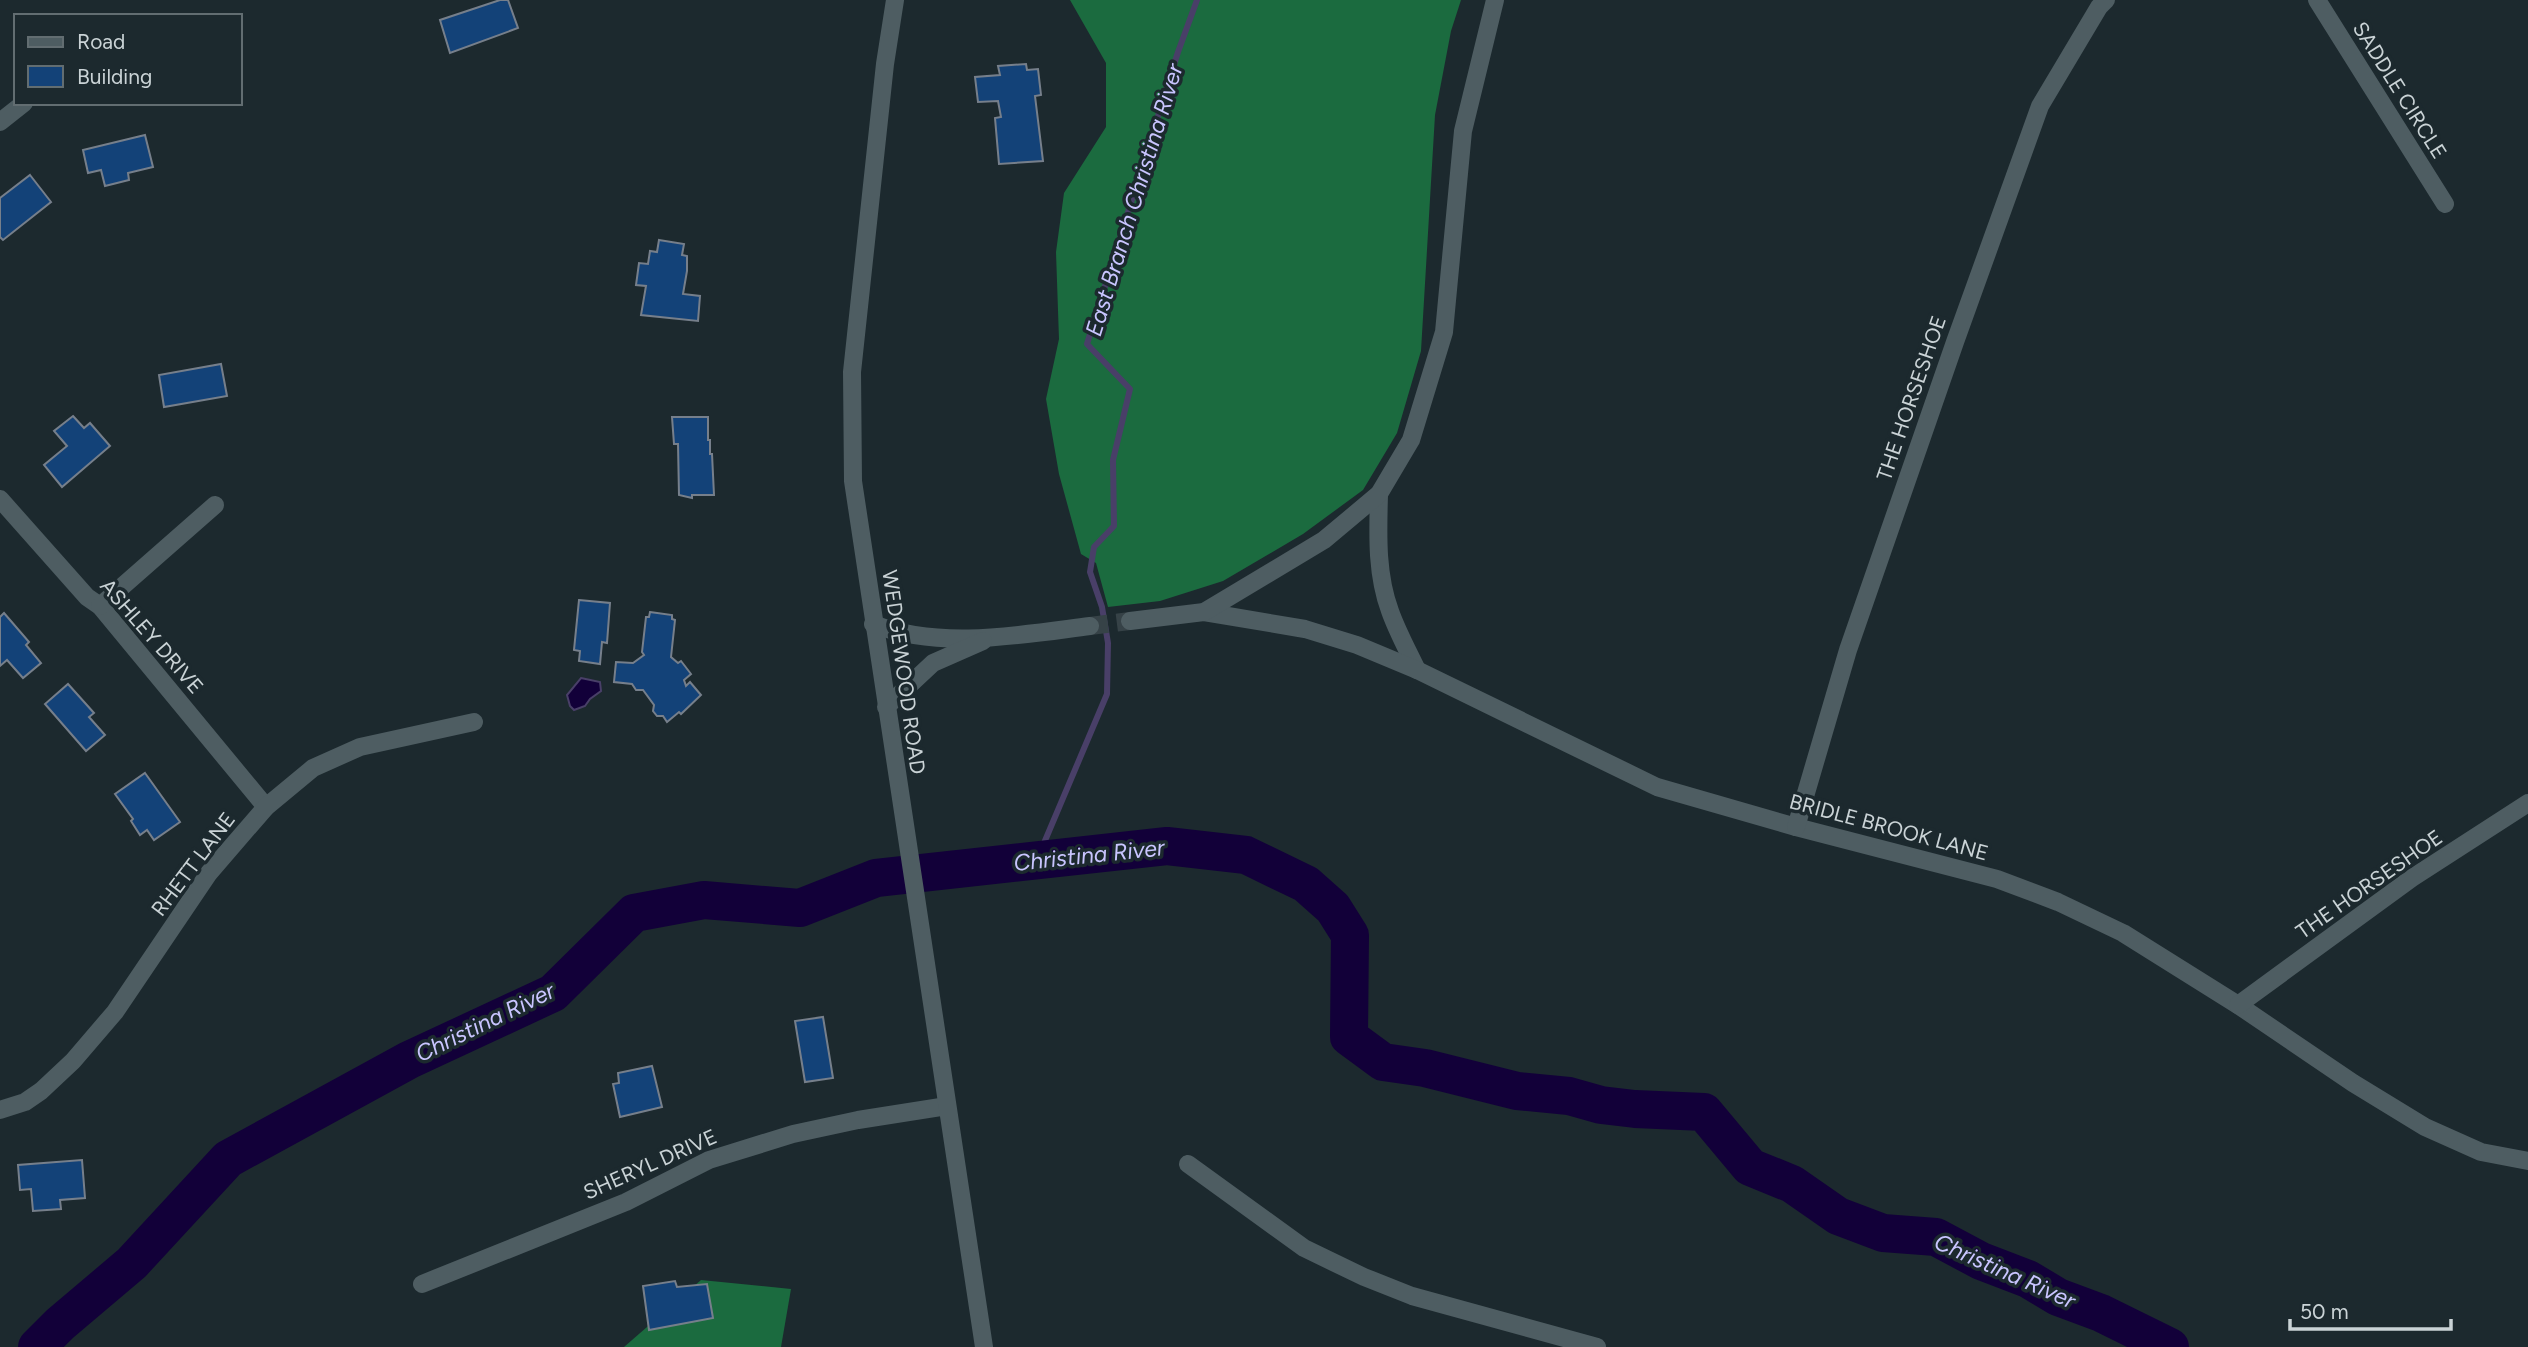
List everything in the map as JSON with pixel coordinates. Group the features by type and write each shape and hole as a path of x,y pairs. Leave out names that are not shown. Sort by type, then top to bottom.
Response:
{"street":[{"name":"WEDGEWOOD ROAD","path":"895,0 885,64 852,372 853,481 984,1347"},
{"path":"1130,621 1204,612 1324,540 1378,494 1411,440 1444,332 1463,131 1495,0"},
{"name":"THE HORSESHOE","path":"1796,827 1848,650 2040,106 2099,7 2106,0"},
{"name":"SADDLE CIRCLE","path":"2317,0 2445,204"},
{"path":"0,122 21,105"},
{"path":"1378,494 1378,552 1382,580 1390,611 1417,670"},
{"name":"ASHLEY DRIVE","path":"0,499 87,597 100,606 266,807"},
{"path":"100,606 215,505"},
{"name":"BRIDLE BROOK LANE","path":"1204,612 1306,629 1357,645 1417,670 1657,787 1796,827 1997,879 2057,902 2123,933 2425,1127 2481,1152 2528,1161"},
{"path":"873,624 897,633 986,640 1090,626"},
{"path":"886,706 933,663 986,640"},
{"name":"RHETT LANE","path":"0,1110 25,1102 41,1091 72,1061 115,1012 209,873 266,807 313,768 360,747 474,722"},
{"name":"THE HORSESHOE","path":"2238,1005 2412,878 2528,803"},
{"name":"SHERYL DRIVE","path":"422,1284 626,1202 709,1160 806,1131 947,1106"},
{"path":"1188,1164 1304,1248 1364,1277 1412,1296 1597,1347"}],"green space":[{"path":"1070,0 1461,0 1451,31 1435,115 1421,351 1397,433 1363,490 1303,534 1223,581 1160,601 1108,607 1096,563 1081,554 1059,474 1046,399 1059,339 1056,252 1064,193 1106,127 1106,63"},
{"path":"701,1280 791,1289 781,1347 624,1347"}],"shaded area":[{"path":"581,678 600,682 601,691 585,706 574,710 567,695"}],"building":[{"path":"500,0 508,0 518,28 450,53 440,20"},
{"path":"1026,64 1027,70 1038,69 1041,95 1035,96 1043,161 999,164 995,118 1001,117 998,101 978,102 975,77 1000,75 998,66"},
{"path":"145,135 153,167 128,173 129,180 105,186 101,170 88,173 83,150"},
{"path":"30,175 51,202 3,240 0,237 0,198"},
{"path":"659,240 684,244 682,255 687,256 687,271 683,294 700,296 698,321 641,315 646,286 636,285 639,263 648,264 650,251 657,252"},
{"path":"221,364 227,396 164,407 159,375"},
{"path":"73,416 84,428 90,423 110,446 62,487 44,465 67,446 54,431"},
{"path":"672,417 708,417 714,495 692,495 692,498 679,495 678,444 674,444"},
{"path":"579,600 610,603 607,643 602,642 600,664 579,661 580,651 574,650"},
{"path":"650,612 672,615 675,620 671,657 678,663 681,661 691,674 684,680 686,686 690,682 701,695 681,714 679,712 667,722 663,716 657,716 653,711 654,705 643,690 636,690 632,684 614,682 616,662 633,663 644,655 642,652 646,617 649,617"},
{"path":"4,613 29,642 26,645 41,663 23,678 7,660 0,666 0,617"},
{"path":"68,684 94,713 89,717 105,735 86,751 45,704"},
{"path":"145,773 180,822 154,840 147,830 140,835 131,821 133,819 115,794"},
{"path":"823,1017 833,1078 805,1082 795,1021"},
{"path":"652,1066 662,1107 620,1117 613,1084 619,1083 618,1073"},
{"path":"82,1160 85,1198 60,1200 61,1209 33,1211 31,1189 20,1190 18,1165"},
{"path":"675,1281 677,1287 707,1284 713,1318 649,1330 643,1286"}],"waterway":[{"name":"East Branch Christina River","path":"1036,862 1107,694 1108,643 1102,607 1090,572 1094,547 1114,526 1113,460 1130,389 1087,344 1178,52 1197,0"},
{"name":"Christina River","path":"37,1347 132,1263 228,1159 409,1060 553,993 634,913 704,900 800,908 876,878 1167,846 1246,855 1306,884 1333,908 1350,935 1349,1037 1383,1062 1425,1068 1517,1091 1569,1096 1601,1105 1704,1112 1750,1167 1792,1184 1838,1216 1883,1233 1936,1237 1981,1261 2028,1279 2058,1297 2101,1313 2170,1347"}],"tunnel":[{"path":"1090,626 1130,621"}]}
